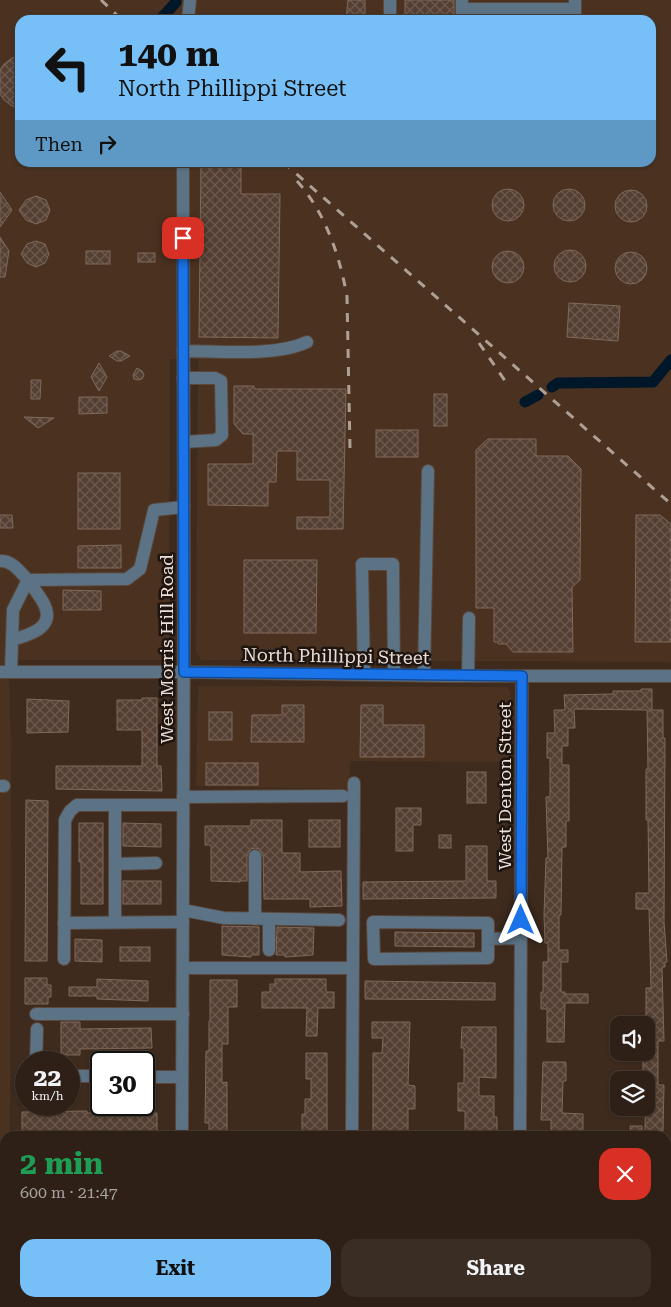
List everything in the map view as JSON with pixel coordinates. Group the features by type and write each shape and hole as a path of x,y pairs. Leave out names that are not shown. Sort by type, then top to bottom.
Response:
{"street":[{"path":"188,15 190,0"},
{"path":"390,0 390,15"},
{"path":"462,10 575,10"},
{"name":"West Morris Hill Road","path":"182,1131 184,672 183,167"},
{"path":"183,351 249,352 294,348 307,342"},
{"path":"183,378 215,378 221,381 222,426 222,435 216,440 184,442"},
{"path":"424,675 428,471"},
{"path":"28,580 126,578 140,569 154,510 184,508"},
{"path":"0,561 5,560 14,565 28,580 43,603 46,618 45,622 36,632 12,640"},
{"path":"364,674 362,564 393,564 394,675"},
{"path":"6,672 12,640 13,610 28,580"},
{"path":"468,676 469,618"},
{"name":"North Phillippi Street","path":"6,672 671,676"},
{"name":"West Denton Street","path":"520,1131 522,676"},
{"path":"352,1131 354,783"},
{"path":"64,958 65,820 70,810 77,805 343,796"},
{"path":"114,805 114,922"},
{"path":"255,856 255,919"},
{"path":"114,864 156,863"},
{"path":"64,922 114,922 183,916 339,920"},
{"path":"269,919 269,950"},
{"path":"373,922 488,923 488,939 488,958 374,959 373,922"},
{"path":"488,939 521,938"},
{"path":"183,968 353,968"},
{"path":"36,1014 183,1014"},
{"path":"36,1051 37,1029"},
{"path":"155,1077 182,1077"}],"shaded area":[{"path":"0,0 671,0 671,662 201,660 196,652 198,359 170,359 169,660 9,660 11,759 10,1131 0,1131"},
{"path":"198,686 506,687 511,692 509,762 350,761 349,789 196,786"}],"building":[{"path":"348,0 365,0 365,15 346,15"},
{"path":"405,0 454,0 454,15 405,15"},
{"path":"12,58 15,58 15,106 4,100 0,94 0,70"},
{"path":"201,167 241,167 241,194 280,194 278,338 199,337"},
{"path":"508,189 514,190 519,194 523,199 523,211 519,216 514,220 508,221 502,220 497,216 493,211 492,205 493,199 497,194 502,190"},
{"path":"569,189 575,190 580,194 584,199 584,211 580,216 575,220 569,221 563,220 558,216 554,211 553,205 554,199 558,194 563,190"},
{"path":"631,190 637,191 642,195 646,200 646,212 642,217 637,221 631,222 625,221 620,217 616,212 615,206 616,200 620,195 625,191"},
{"path":"0,192 12,210 0,227"},
{"path":"36,196 46,200 50,210 46,220 36,224 26,220 19,210 26,200"},
{"path":"0,237 9,251 5,277 0,277"},
{"path":"36,241 45,244 49,254 45,263 36,267 27,263 21,254 27,244"},
{"path":"570,250 576,251 581,255 585,260 585,272 581,277 576,281 570,282 564,281 559,277 555,272 554,266 555,260 559,255 564,251"},
{"path":"86,251 110,251 110,264 86,264"},
{"path":"508,251 514,252 519,256 523,261 523,273 519,278 514,282 508,283 502,282 497,278 493,273 492,267 493,261 497,256 502,252"},
{"path":"631,252 637,253 642,257 646,262 646,274 642,279 637,283 631,284 625,283 620,279 616,274 615,268 616,262 620,257 625,253"},
{"path":"138,253 155,253 155,262 138,262"},
{"path":"569,303 620,306 618,341 567,337"},
{"path":"117,351 130,356 117,361 109,356"},
{"path":"99,363 107,377 99,391 91,377"},
{"path":"137,368 144,375 142,379 134,379 133,375"},
{"path":"31,380 41,380 40,399 31,399"},
{"path":"234,386 254,386 254,389 346,389 343,529 297,529 297,517 330,517 330,480 297,480 297,451 277,451 276,482 268,482 268,506 208,505 208,464 253,464 253,434 243,434 234,424"},
{"path":"434,394 447,394 447,426 434,426"},
{"path":"79,397 107,397 107,413 79,414"},
{"path":"24,417 54,418 38,428"},
{"path":"376,430 418,430 418,457 376,457"},
{"path":"488,439 536,439 536,456 568,456 581,469 580,580 572,587 573,652 513,652 506,644 494,642 494,608 476,608 476,450"},
{"path":"78,473 120,473 120,529 78,529"},
{"path":"0,515 12,515 13,528 0,528"},
{"path":"636,515 660,515 671,524 671,642 635,642"},
{"path":"121,545 121,568 78,568 78,546"},
{"path":"244,560 317,560 316,633 244,633"},
{"path":"63,590 101,591 101,610 63,610"},
{"path":"641,689 652,689 652,710 663,710 663,738 665,738 664,922 667,962 665,962 665,967 662,967 664,1041 658,1041 658,1085 664,1085 663,1131 645,1131 645,1116 655,1116 655,1071 643,1071 643,1061 655,1061 655,1016 646,1016 646,988 651,988 649,909 636,909 636,893 649,893 648,820 646,820 646,769 648,769 647,710 574,709 575,728 568,728 568,746 562,746 562,765 569,765 569,821 566,821 566,847 562,847 559,950 568,950 568,962 561,962 561,992 565,992 565,994 588,994 588,1003 565,1003 564,1042 547,1042 547,1009 541,1009 543,962 548,962 548,943 545,943 544,915 546,858 548,858 546,797 550,797 550,758 547,758 547,733 555,733 554,710 565,710 564,695 613,694 613,691 641,691"},
{"path":"142,698 157,698 157,766 161,766 162,791 56,789 56,766 142,766 142,730 117,730 117,700 142,700"},
{"path":"27,699 69,701 68,732 27,733"},
{"path":"282,705 304,705 304,742 251,742 252,715 282,715"},
{"path":"361,705 383,705 383,725 424,725 424,757 360,757"},
{"path":"209,712 232,712 232,740 209,740"},
{"path":"206,763 258,763 258,785 206,785"},
{"path":"467,772 486,772 486,803 467,803"},
{"path":"26,800 48,801 47,961 25,961"},
{"path":"396,808 421,808 421,825 413,825 413,851 396,851"},
{"path":"251,820 282,820 282,853 300,853 300,872 341,871 342,906 310,907 310,899 264,899 263,856 259,849 255,848 251,849 247,856 247,881 211,881 211,845 205,845 205,826 251,826"},
{"path":"309,820 340,820 340,847 309,847"},
{"path":"79,823 103,823 103,904 81,904"},
{"path":"123,823 161,824 161,847 123,846"},
{"path":"439,835 451,835 451,848 439,848"},
{"path":"466,846 487,846 487,881 496,881 496,898 363,899 363,882 466,881"},
{"path":"123,881 161,881 161,904 123,904"},
{"path":"222,926 259,927 259,955 251,955 251,957 222,955"},
{"path":"277,927 314,928 313,955 285,957 285,955 276,955"},
{"path":"395,932 474,933 474,947 395,946"},
{"path":"75,939 102,940 102,962 75,961"},
{"path":"120,947 150,947 150,961 120,961"},
{"path":"25,978 47,978 47,985 51,985 51,997 48,997 48,1004 25,1004"},
{"path":"97,979 148,981 148,1001 97,999 97,996 69,996 69,987 97,987"},
{"path":"275,979 326,979 326,992 334,992 334,1008 318,1008 317,1036 306,1036 307,1008 262,1008 262,992 270,992 270,984 275,984"},
{"path":"210,980 237,980 237,1007 228,1007 228,1044 222,1044 222,1083 227,1082 227,1131 209,1131 209,1123 205,1123 206,1051 209,1051"},
{"path":"365,981 495,983 495,1000 365,999"},
{"path":"61,1022 80,1022 80,1029 151,1028 152,1048 61,1051"},
{"path":"372,1022 410,1022 408,1085 415,1086 415,1109 408,1109 408,1131 373,1131 373,1053 382,1053 383,1038 372,1038"},
{"path":"462,1027 496,1027 496,1078 479,1077 479,1096 494,1096 494,1117 497,1117 497,1131 465,1131 465,1111 458,1111 458,1083 464,1083 464,1048 461,1048"},
{"path":"306,1053 327,1053 327,1131 302,1131 302,1114 305,1114 305,1099 311,1099 311,1079 306,1079"},
{"path":"543,1062 566,1062 566,1081 563,1081 562,1113 583,1114 583,1131 551,1131 551,1120 541,1120"},
{"path":"80,1111 87,1111 87,1113 90,1113 90,1116 155,1116 155,1113 157,1113 157,1131 22,1131 22,1116 80,1116"},
{"path":"630,1126 642,1126 642,1131 630,1131"}],"waterway":[{"path":"164,15 176,2"},
{"path":"552,387 558,383 653,382 671,360"},
{"path":"525,402 538,395"}],"railway":[{"path":"101,0 117,15"},
{"path":"289,167 671,504"},
{"path":"297,181 316,206 330,235 347,297 350,449"},
{"path":"479,343 508,385"}],"route":[{"path":"183,238 184,672 522,676 521,920"}]}
